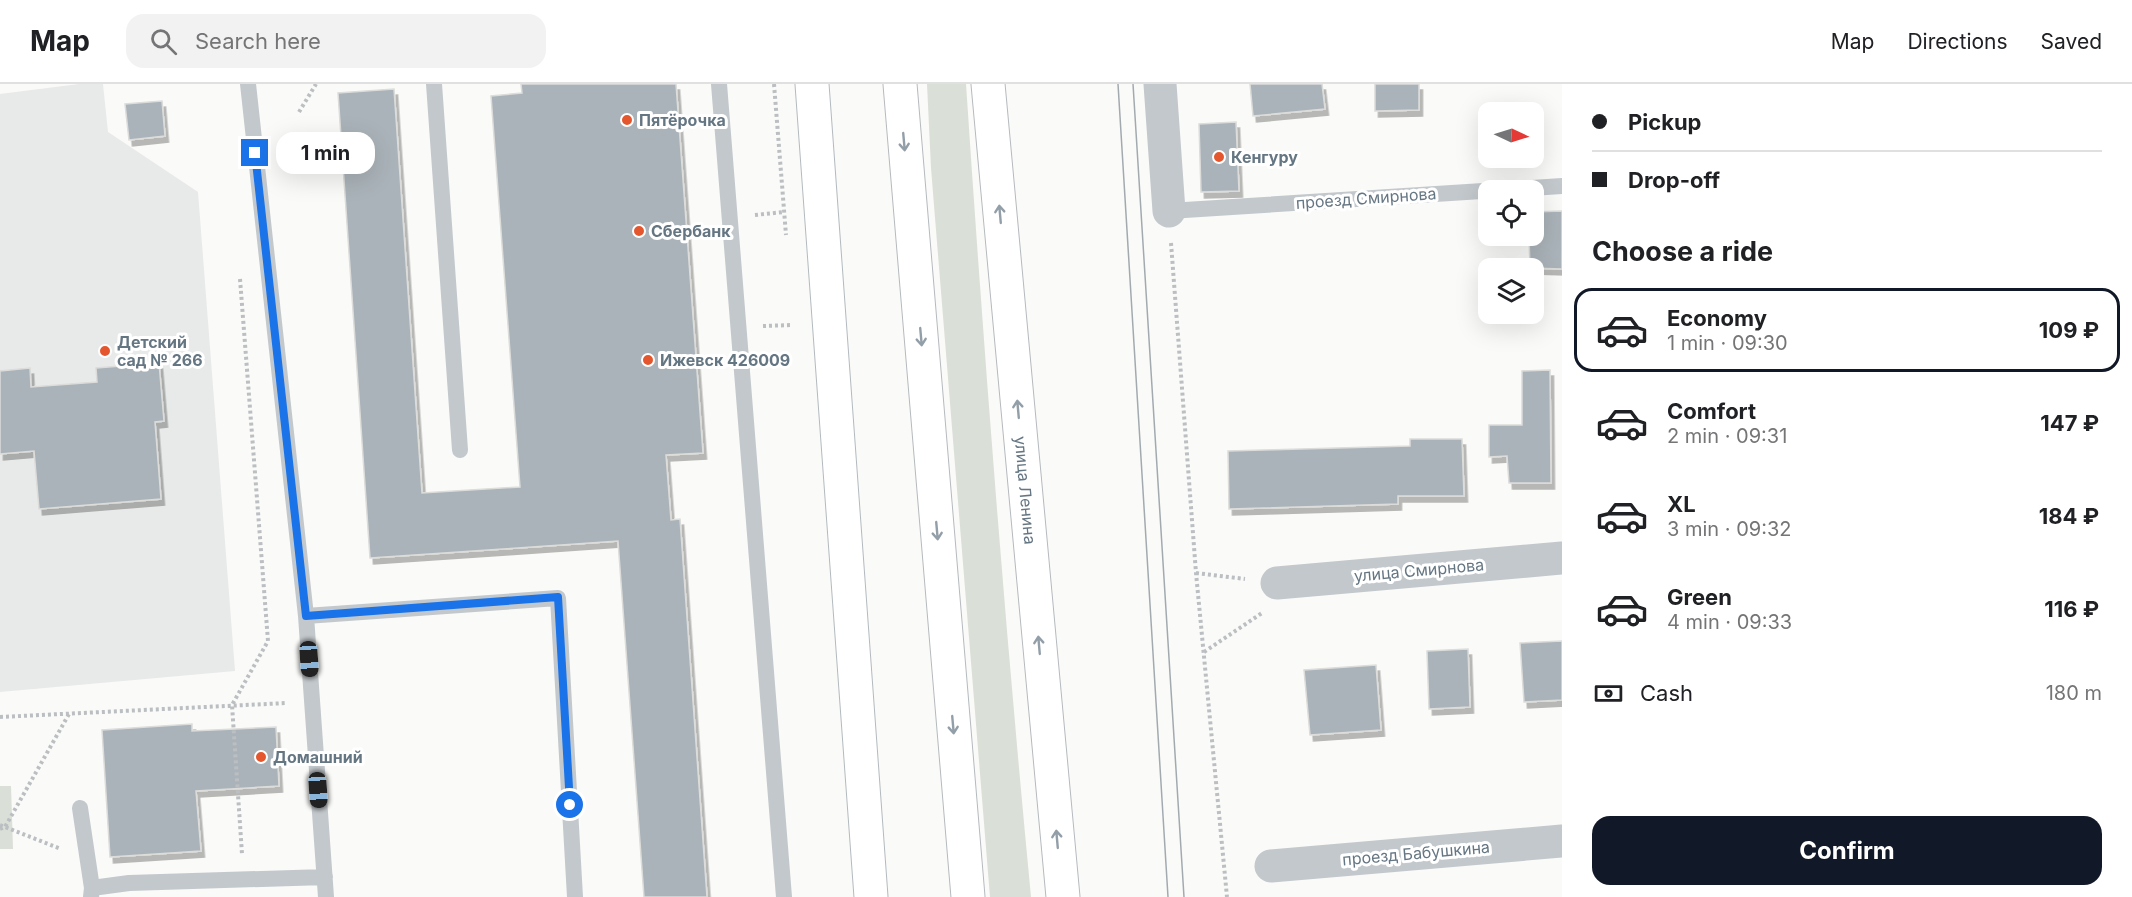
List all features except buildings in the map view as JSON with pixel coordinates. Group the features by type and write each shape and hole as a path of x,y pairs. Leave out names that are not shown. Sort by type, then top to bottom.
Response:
{"main road":[{"path":"812,84 871,897"},
{"path":"900,84 968,897"},
{"name":"улица Ленина","path":"988,84 1063,897"}],"street":[{"path":"1160,84 1169,211"},
{"name":"улица Смирнова","path":"1276,583 1562,558"},
{"name":"проезд Бабушкина","path":"1270,866 1562,841"}],"lane":[{"path":"248,84 306,616 326,897"},
{"path":"434,84 460,450"},
{"path":"719,84 784,897"},
{"name":"проезд Смирнова","path":"1169,211 1562,186"},
{"path":"306,616 558,597 575,897"},
{"path":"80,808 92,892 129,883 325,877"}],"path":[{"path":"300,112 316,84"},
{"path":"1169,211 1196,573 1227,897"},
{"path":"240,273 268,641 232,705 244,881"},
{"path":"1196,573 1276,583 1273,606 1204,652"},
{"path":"0,717 312,702"},
{"path":"69,714 2,827 60,848 92,892"}],"shaded area":[{"name":"Детский сад № 266","path":"79,84 103,84 108,132 198,192 235,671 0,692 0,94"},
{"path":"927,84 966,84 1012,694 1031,897 990,897 931,168"},
{"path":"0,786 11,786 13,849 0,849"}],"tram line":[{"path":"1118,84 1168,897"},
{"path":"1133,84 1184,897"}],"place":[{"name":"Пятёрочка","path":"627,120"},
{"name":"Кенгуру","path":"1219,157"},
{"name":"Сбербанк","path":"639,231"},
{"name":"Детский сад № 266","path":"105,351"},
{"name":"Ижевск 426009","path":"648,360"},
{"name":"Домашний","path":"261,757"}],"route":[{"path":"255,153 306,616 558,597 570,805"}]}
